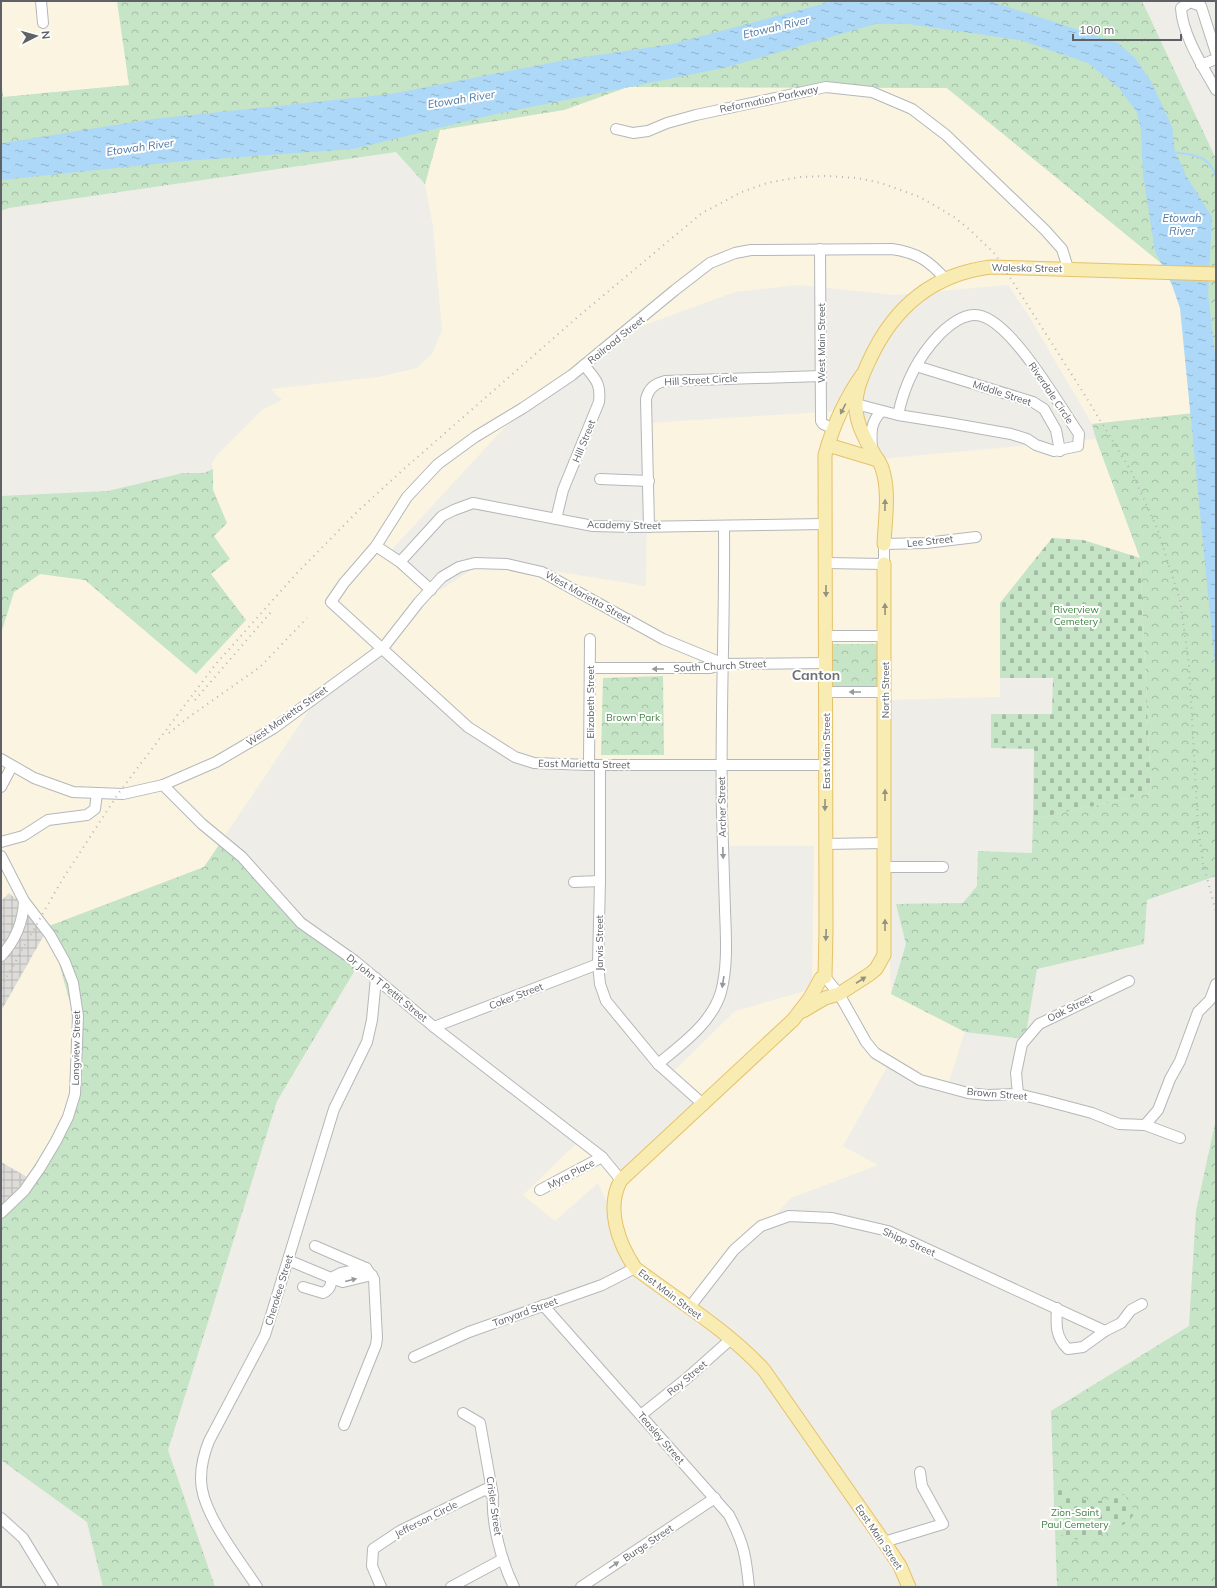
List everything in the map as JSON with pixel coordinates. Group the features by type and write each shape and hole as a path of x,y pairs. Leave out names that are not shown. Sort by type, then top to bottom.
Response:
{"main road":[{"name":"Waleska Street","path":"858,421 856,404 862,375 874,350 893,320 911,301 929,288 946,280 968,272 991,267 1068,268 1216,274"},
{"path":"825,524 825,455 834,429 852,389 862,375"},
{"name":"North Street","path":"858,421 884,474 884,544"},
{"path":"828,446 875,456"},
{"name":"East Main Street","path":"824,977 826,929 825,524"},
{"name":"North Street","path":"839,994 870,974 880,963 885,949 884,564"},
{"path":"621,1180 704,1105 800,1012 821,978 824,977"},
{"path":"800,1012 825,998 839,994"},
{"name":"East Main Street","path":"621,1180 615,1198 617,1231 626,1254 635,1268 731,1339 764,1370 884,1542 900,1566 909,1587"}],"street":[{"path":"41,1 43,23"},
{"path":"1216,53 1201,6 1190,2 1181,8 1182,18 1201,65 1216,90"},
{"path":"1201,65 1216,59"},
{"name":"Reformation Parkway","path":"616,129 633,133 648,131 667,123 696,115 826,87 872,92 912,109 946,135 1045,230 1062,249 1068,268"},
{"name":"Railroad Street","path":"383,648 331,602 344,583 376,546 407,497 438,464 475,437 552,390 584,366 675,290 710,263 734,253 751,250 820,249 853,251 892,249 905,251 927,261 946,280"},
{"name":"West Main Street","path":"820,249 821,421 823,424 834,429"},
{"name":"Riverdale Circle","path":"898,415 902,396 925,350 953,322 975,314 985,317 1000,326 1021,350 1036,368 1079,434 1078,446 1060,451"},
{"name":"Hill Street","path":"556,519 563,490 599,402 600,390 598,383 584,366"},
{"name":"Middle Street","path":"916,366 1033,402 1044,408 1056,430 1060,451"},
{"name":"Hill Street Circle","path":"649,527 646,399 650,389 656,383 665,381 821,376"},
{"path":"856,404 898,415 1011,434 1027,439 1036,446 1060,451"},
{"path":"875,456 872,425 875,418 882,411"},
{"path":"600,479 649,480"},
{"name":"Academy Street","path":"400,562 442,516 465,505 473,503 593,526 649,527 825,524"},
{"name":"Archer Street","path":"658,1064 708,1018 721,992 724,970 726,930 722,765 724,526"},
{"name":"Lee Street","path":"884,544 926,543 976,537"},
{"name":"North Street","path":"884,544 884,564"},
{"path":"376,546 400,562 431,590"},
{"name":"West Marietta Street","path":"1,759 34,778 73,792 123,794 163,785 216,762 258,738 383,648 431,590 449,571 475,563 529,568 542,572 663,639 724,664"},
{"path":"826,563 884,564"},
{"path":"825,636 885,636"},
{"name":"Elizabeth Street","path":"589,766 590,639"},
{"name":"East Marietta Street","path":"383,648 468,727 511,754 534,763 589,766 826,765"},
{"name":"South Church Street","path":"590,668 710,668 724,664 826,663"},
{"path":"826,692 885,692"},
{"name":"Jarvis Street","path":"600,765 598,964 600,984 606,1001 658,1064 704,1105"},
{"path":"1,787 12,766"},
{"name":"Dr John T Pettit Street","path":"163,785 182,805 242,857 301,923 355,961 434,1027 602,1157 621,1180"},
{"path":"1,842 23,836 48,820 87,815 95,809 97,794"},
{"path":"825,844 885,843"},
{"name":"Longview Street","path":"1,856 24,901 54,942 65,962 73,983 78,1016 75,1086 68,1117 56,1142 24,1191 1,1213"},
{"path":"885,867 943,867"},
{"path":"574,882 600,881"},
{"path":"1,956 16,937 20,927 24,901"},
{"name":"Coker Street","path":"434,1027 598,964"},
{"path":"824,977 839,994"},
{"name":"Cherokee Street","path":"258,1587 225,1538 210,1511 202,1489 202,1458 209,1441 265,1335 334,1109 368,1042 372,1020 376,978"},
{"name":"Oak Street","path":"1018,1094 1016,1073 1022,1044 1039,1024 1129,981"},
{"path":"1145,1125 1158,1110 1170,1079 1180,1061 1198,1012 1210,1000 1216,984"},
{"name":"Brown Street","path":"839,994 866,1042 875,1053 920,1080 968,1093 987,1095 1018,1094 1074,1107 1118,1124 1145,1125 1180,1138"},
{"name":"Myra Place","path":"540,1190 602,1157"},
{"name":"Shipp Street","path":"689,1308 734,1250 761,1226 789,1216 832,1218 888,1231 1105,1331"},
{"path":"315,1246 369,1271 374,1279 376,1345 344,1426"},
{"path":"288,1260 331,1278 341,1273 369,1271"},
{"name":"Tanyard Street","path":"414,1357 469,1332 602,1285 635,1268"},
{"path":"303,1287 323,1293 328,1290 331,1283 331,1278"},
{"path":"1057,1308 1056,1320 1060,1342 1068,1349 1082,1347 1105,1331 1121,1323 1131,1310 1142,1304"},
{"name":"Teasley Street","path":"543,1305 729,1515 740,1536 745,1552 749,1587"},
{"name":"Roy Street","path":"641,1415 686,1379 731,1339"},
{"name":"Crisler Street","path":"463,1413 480,1423 493,1496 492,1506 496,1526 503,1558 514,1587"},
{"path":"884,1542 943,1524 922,1486 920,1472"},
{"name":"Jefferson Circle","path":"381,1587 372,1566 373,1549 400,1531 486,1489 493,1496"},
{"name":"Burge Street","path":"581,1587 715,1498"},
{"path":"1,1518 23,1538 53,1587"},
{"path":"451,1587 503,1558"}],"shaded area":[{"path":"1,1 117,1 130,85 3,97 1,78"},
{"path":"628,87 946,88 1173,273 1204,412 1092,424 1030,318 1008,285 895,295 798,285 735,292 639,327 529,401 384,558 441,590 486,560 646,586 648,423 854,410 879,459 1096,439 1140,558 1083,540 1000,603 1000,697 887,700 885,829 891,994 965,1031 946,1091 887,1067 843,1146 878,1165 791,1198 689,1308 633,1271 619,1230 598,1183 555,1221 523,1195 579,1141 628,1178 705,1108 671,1074 735,1011 812,989 814,846 726,846 725,766 525,766 383,650 314,703 204,867 49,926 1,901 1,633 14,592 40,574 85,580 116,607 246,620 211,574 214,536 227,523 213,490 212,464 216,456 262,410 282,400 271,389 378,377 417,368 432,354 442,331 433,226 425,184 440,130 564,110"},
{"path":"9,893 49,926 1,1011 1,901"},
{"path":"49,926 73,1014 69,1109 27,1177 1,1162 1,1011"},
{"path":"1,1162 27,1177 1,1210"}],"green space":[{"path":"117,1 1142,1 1216,159 1216,876 1147,900 1144,944 1037,969 1025,1039 965,1032 891,994 906,944 896,904 963,903 977,886 978,851 1032,853 1033,819 1151,793 1140,558 1096,439 1092,424 1204,412 1173,273 947,88 628,87 564,110 440,130 425,184 396,152 9,208 1,211 1,78 3,97 129,85"},
{"path":"213,469 213,490 227,523 214,536 230,559 211,574 246,620 196,674 85,580 40,574 14,592 1,633 1,496 108,491 183,473 204,473"},
{"name":"Riverview Cemetery","path":"1052,538 1083,540 1140,558 1151,793 1033,819 1034,749 991,748 991,714 1052,714 1053,678 1000,678 1000,603"},
{"path":"832,644 881,644 880,688 831,687"},
{"name":"Brown Park","path":"663,676 664,755 601,755 603,678"},
{"path":"219,845 358,965 277,1101 168,1450 215,1587 103,1587 87,1522 1,1460 1,1210 28,1176 69,1109 73,1014 49,926 204,867"},
{"path":"1216,1119 1216,1587 1057,1587 1051,1411 1189,1326 1196,1211"},
{"name":"Zion-Saint Paul Cemetery","path":"1054,1483 1072,1495 1087,1500 1104,1500 1124,1494 1135,1512 1125,1523 1108,1533 1089,1538 1068,1538 1055,1532"}],"water":[{"name":"Etowah River","path":"834,1 990,1 1118,43 1136,59 1152,83 1172,127 1175,153 1183,167 1185,174 1212,217 1208,293 1216,363 1216,675 1180,308 1172,285 1155,251 1143,174 1141,130 1137,112 1118,87 1088,63 1020,40 908,24 875,24 728,67 496,114 353,149 184,161 1,180 1,144 3,143 153,119 391,94 565,60 672,44"}],"waterway":[{"path":"1172,152 1199,157 1209,163 1216,176"}],"railway":[{"path":"1,987 62,880 118,794 215,665 297,573 358,511 580,315 702,213 742,192 767,183 799,177 827,176 857,178 881,183 920,197 954,217 970,230 995,254 1131,471 1157,528 1180,600 1189,665 1198,826 1203,863 1216,912"},
{"path":"195,700 271,612"},
{"path":"169,733 189,717 260,667 307,618"}],"district":[{"name":"Canton","path":"816,675"}]}
